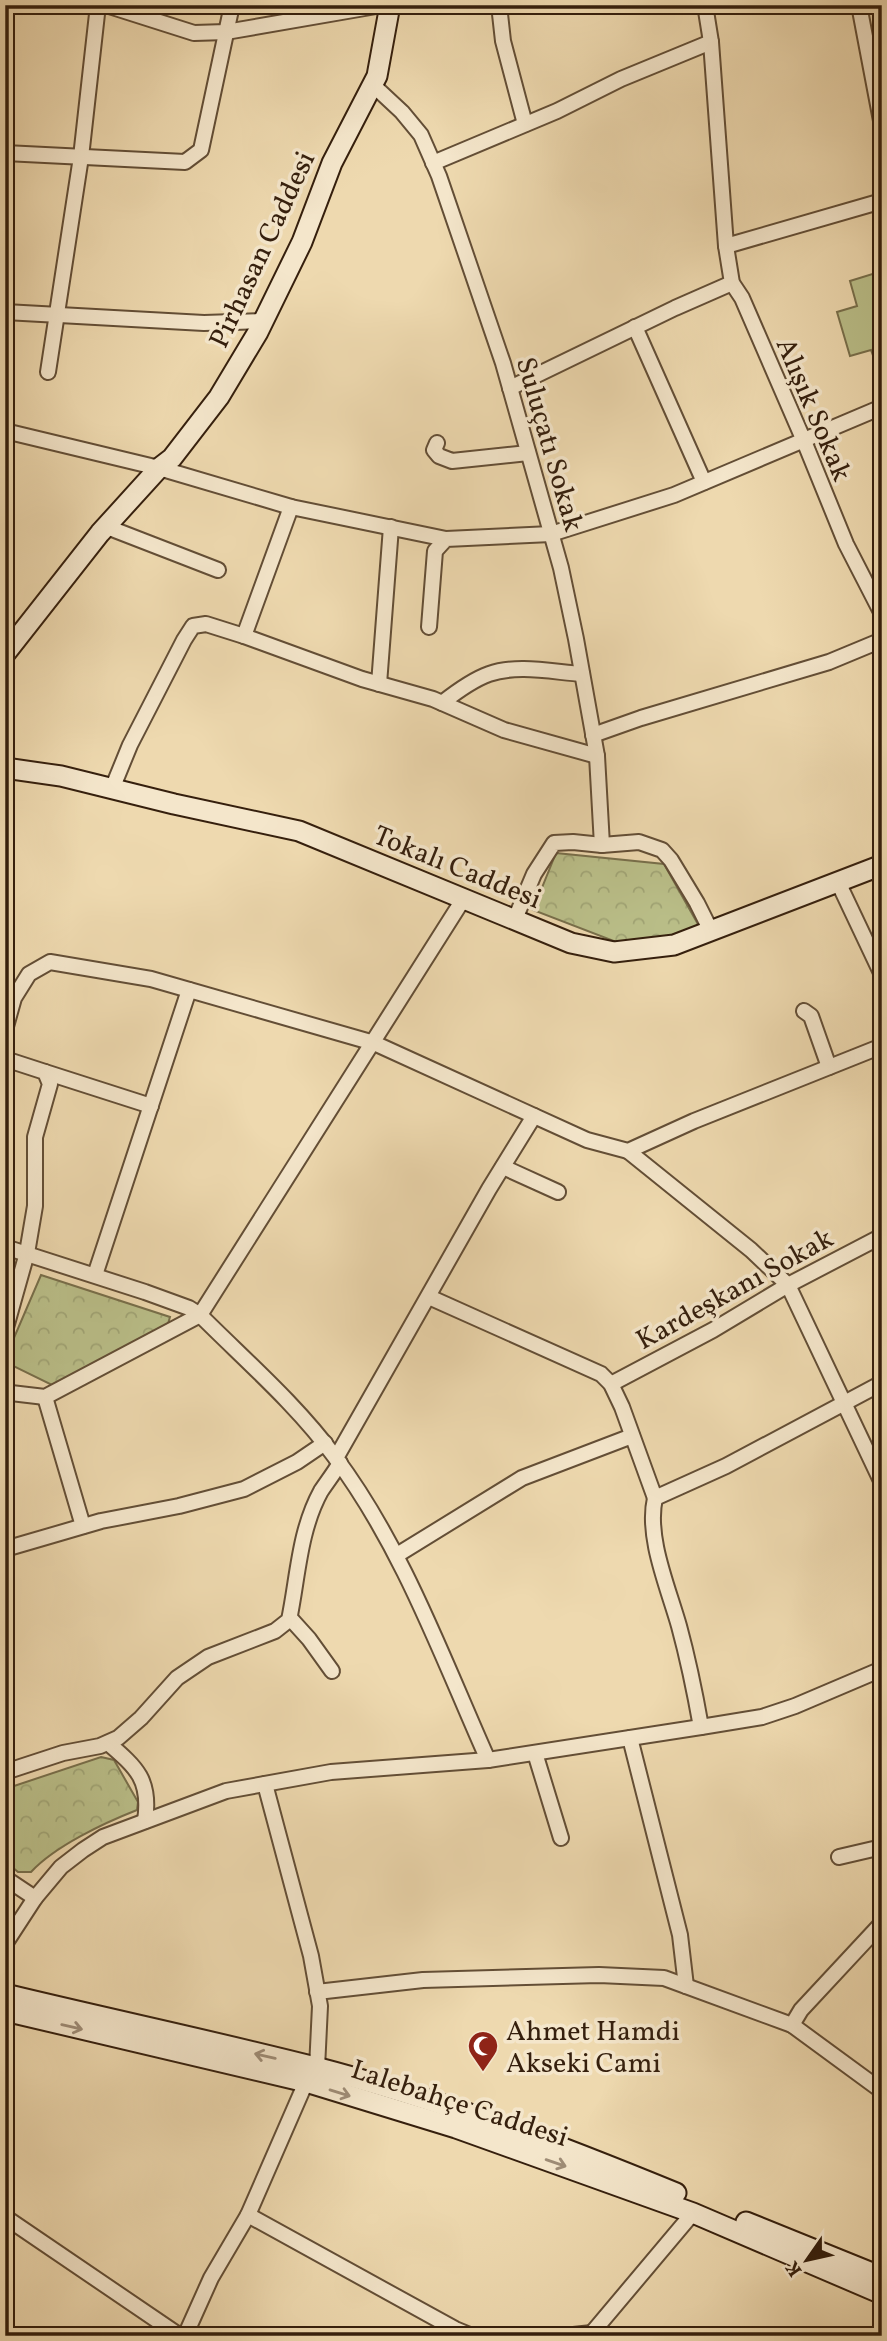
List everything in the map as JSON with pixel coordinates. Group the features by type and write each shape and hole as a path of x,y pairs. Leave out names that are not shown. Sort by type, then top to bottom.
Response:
{"street":[{"path":"48,372 81,157 98,5"},
{"path":"106,5 194,33 226,32 382,5"},
{"path":"5,153 186,162 201,150 232,5"},
{"name":"Pirhasan Caddesi","path":"5,654 107,527 172,457 219,397 263,321 302,242 332,163 377,76 390,5"},
{"path":"499,5 503,41 525,124"},
{"path":"510,388 732,283 726,246 711,42 706,11 709,5"},
{"path":"859,5 882,125"},
{"path":"433,163 711,42"},
{"name":"Suluçatı Sokak","path":"373,85 402,112 421,135 510,388 564,580 597,756 602,845"},
{"path":"726,246 882,201"},
{"name":"Alışık Sokak","path":"732,283 742,298 846,544 882,614"},
{"path":"5,312 204,323 263,321"},
{"path":"635,327 705,482"},
{"path":"5,431 159,468 291,506 446,539 551,534 674,495 882,407"},
{"path":"437,443 434,450 439,456 452,461 528,453"},
{"path":"244,636 291,506"},
{"path":"107,527 218,570"},
{"path":"379,684 391,527"},
{"path":"429,628 435,551 446,539"},
{"path":"112,789 151,703 184,640 193,626 206,624 442,703 504,730 597,756"},
{"path":"593,735 641,718 830,662 882,640"},
{"path":"442,703 460,689 490,674 519,670 582,674"},
{"name":"Tokalı Caddesi","path":"5,768 61,776 299,831 572,943 614,952 674,945 882,865"},
{"path":"515,919 534,874 554,843 602,845 639,842 662,850 671,860 711,931"},
{"path":"838,882 882,975"},
{"path":"5,1389 11,1393 45,1397 200,1315 464,898"},
{"path":"5,1030 14,998 29,974 50,962 151,979 374,1043 587,1140 628,1151 751,1250 788,1284 882,1483"},
{"path":"95,1275 188,990"},
{"path":"804,1011 811,1016 829,1067"},
{"path":"628,1151 695,1121 882,1046"},
{"path":"5,1059 151,1106"},
{"path":"5,1331 27,1253 35,1206 35,1137 50,1083 45,1072"},
{"path":"5,1772 118,1738 141,1718 177,1678 208,1657 275,1631 290,1618 301,1549 321,1492 429,1297 534,1116"},
{"path":"503,1167 558,1192"},
{"name":"Kardeşkanı Sokak","path":"611,1384 713,1330 788,1284 882,1236"},
{"path":"5,1247 167,1300 200,1315 277,1391 338,1460 397,1555 488,1760"},
{"path":"429,1297 601,1374 611,1384 655,1498 654,1539 692,1677 701,1727"},
{"path":"655,1498 726,1466 882,1383"},
{"path":"45,1397 83,1526"},
{"path":"397,1555 522,1478 632,1436"},
{"path":"5,1549 83,1526 244,1489 296,1462 325,1443"},
{"path":"290,1618 332,1671"},
{"path":"5,1944 34,1898 61,1867 83,1850 103,1837 226,1791 331,1772 488,1760 762,1717 882,1669"},
{"path":"630,1738 680,1936 686,1986"},
{"path":"108,1743 133,1765 139,1775 148,1799 145,1821"},
{"path":"535,1753 561,1838"},
{"path":"185,2336 211,2278 248,2215 312,2075 320,2006 311,1956 265,1784"},
{"path":"839,1857 882,1847"},
{"path":"5,1878 34,1898"},
{"path":"792,2025 801,2010 882,1923"},
{"path":"317,1992 423,1980 599,1975 664,1978 792,2025 882,2091"},
{"name":"Lalebahçe Caddesi","path":"5,1994 459,2111 579,2154 882,2277"},
{"name":"Lalebahçe Caddesi","path":"5,2011 312,2075 693,2213 882,2294"},
{"path":"564,2336 592,2334 693,2213"},
{"path":"248,2215 472,2336"},
{"path":"5,2217 180,2336"}],"green space":[{"path":"882,271 880,375 871,350 850,356 837,312 857,306 850,281"},
{"path":"556,853 664,864 699,926 665,940 624,945 533,910"},
{"path":"41,1275 170,1317 167,1327 61,1383 52,1385 7,1363 7,1354"},
{"path":"101,1757 114,1760 138,1802 137,1810 66,1844 31,1872 18,1872 5,1861 5,1789"}],"place":[{"name":"Ahmet Hamdi Akseki Cami","path":"483,2073"}]}
